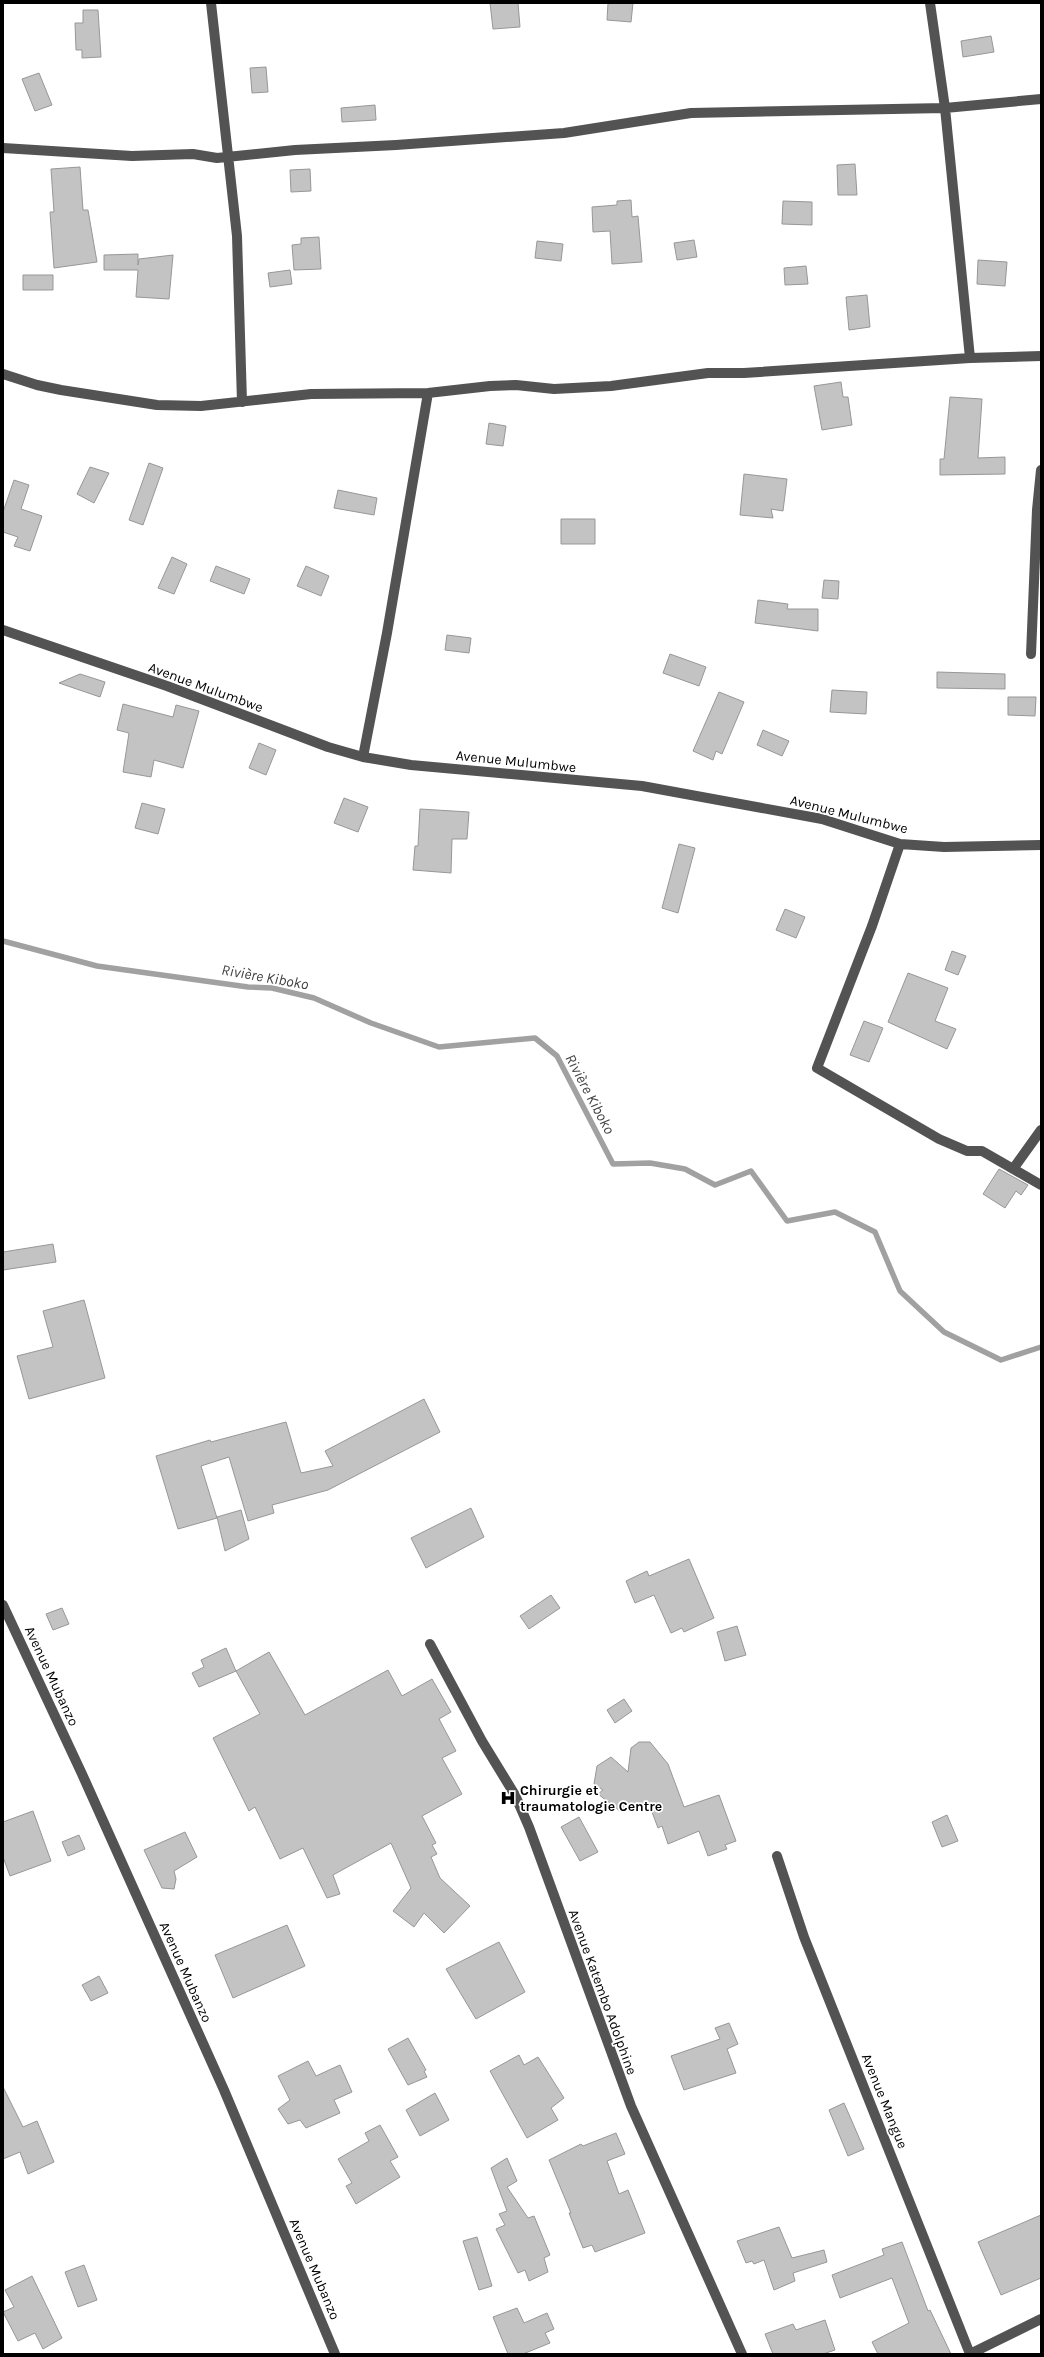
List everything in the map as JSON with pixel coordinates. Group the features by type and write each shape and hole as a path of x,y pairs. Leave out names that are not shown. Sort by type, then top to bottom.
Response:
{"street":[{"path":"211,3 237,236 242,402"},
{"path":"930,3 945,108 970,358"},
{"path":"3,148 132,156 206,154 211,158 294,150 396,145 564,133 691,112 945,108 1041,99"},
{"path":"3,374 55,389 157,405 201,406 310,394 428,393 490,386 516,385 554,389 611,386 708,373 744,373 970,358 1041,356"},
{"path":"363,757 387,633 428,393"},
{"path":"1031,654 1036,510 1041,470"},
{"name":"Avenue Mulumbwe","path":"3,630 167,686 328,747 363,757 411,765 642,786 822,819 900,844 944,847 1041,844"},
{"path":"900,844 872,926 817,1068 939,1139 967,1151 982,1151 1041,1185"},
{"path":"1013,1169 1041,1130"},
{"name":"Avenue Mubanzo","path":"3,1605 82,1774 224,2090 335,2354"},
{"name":"Avenue Katembo Adolphine","path":"430,1644 482,1741 515,1795 529,1827 630,2106 742,2354"},
{"name":"Avenue Mangue","path":"777,1856 804,1937 970,2354"},
{"path":"970,2354 1041,2319"}],"building":[{"path":"490,3 518,3 520,27 493,29"},
{"path":"608,3 633,3 631,22 607,20"},
{"path":"83,10 98,10 101,57 82,58 82,50 76,50 75,23 83,23"},
{"path":"991,36 994,52 963,57 961,41"},
{"path":"266,67 268,92 252,93 250,68"},
{"path":"39,73 52,105 35,111 22,79"},
{"path":"375,105 376,120 342,122 341,108"},
{"path":"855,164 857,195 838,195 837,165"},
{"path":"80,167 83,210 88,210 97,262 54,268 50,212 54,212 51,169"},
{"path":"310,169 311,191 291,192 290,170"},
{"path":"631,200 632,217 638,216 642,262 612,264 610,231 593,232 592,207 617,205 617,201"},
{"path":"783,201 812,202 812,225 782,224"},
{"path":"319,237 321,269 294,270 292,245 301,244 301,238"},
{"path":"694,240 697,257 677,260 674,243"},
{"path":"537,241 563,244 561,261 535,258"},
{"path":"138,254 138,265 139,259 173,255 169,299 136,297 138,270 104,270 104,255"},
{"path":"978,260 1007,262 1005,286 977,284"},
{"path":"806,266 808,284 785,285 784,268"},
{"path":"290,270 292,284 270,287 268,273"},
{"path":"23,275 53,275 53,290 23,290"},
{"path":"867,295 870,327 849,330 846,297"},
{"path":"841,382 843,397 848,397 852,425 822,430 814,386"},
{"path":"950,397 982,399 978,458 1005,457 1005,474 940,475 940,459 944,459"},
{"path":"489,423 506,426 503,446 486,444"},
{"path":"149,463 163,468 143,525 129,520"},
{"path":"90,467 109,473 94,503 77,494"},
{"path":"744,474 787,479 783,511 771,509 773,518 740,515"},
{"path":"14,480 29,485 21,509 42,516 30,551 14,546 18,537 3,532 3,512"},
{"path":"338,490 377,498 374,515 334,508"},
{"path":"561,519 595,519 595,544 561,544"},
{"path":"172,557 187,564 174,594 158,588"},
{"path":"216,566 250,579 244,594 210,581"},
{"path":"306,566 329,576 321,596 297,586"},
{"path":"824,580 839,581 838,599 822,598"},
{"path":"758,600 788,604 787,609 818,609 818,631 755,623"},
{"path":"447,635 471,638 469,653 445,650"},
{"path":"670,654 706,667 699,686 663,673"},
{"path":"937,672 1005,674 1005,689 937,688"},
{"path":"80,674 105,682 100,697 59,683"},
{"path":"832,690 867,692 866,714 830,712"},
{"path":"719,692 744,702 722,754 716,751 713,760 693,751"},
{"path":"1008,697 1036,697 1035,716 1008,715"},
{"path":"123,704 173,717 176,705 199,711 183,768 154,760 151,777 123,772 129,733 117,730"},
{"path":"763,730 789,741 782,756 757,745"},
{"path":"259,743 276,750 266,775 249,768"},
{"path":"344,798 368,807 358,832 334,823"},
{"path":"142,803 165,809 158,834 135,828"},
{"path":"420,809 469,812 467,839 452,839 451,873 413,870 415,846 418,846"},
{"path":"679,844 695,848 678,913 662,908"},
{"path":"785,909 805,917 796,938 776,930"},
{"path":"952,951 966,956 958,975 945,970"},
{"path":"908,973 948,988 935,1021 956,1029 947,1049 888,1022"},
{"path":"864,1021 883,1028 869,1062 850,1055"},
{"path":"999,1169 1028,1185 1021,1195 1016,1191 1005,1208 983,1194"},
{"path":"53,1244 56,1262 3,1270 3,1252"},
{"path":"84,1300 105,1378 29,1399 17,1356 53,1347 43,1311"},
{"path":"424,1399 440,1432 328,1490 272,1505 274,1513 248,1521 229,1457 201,1466 217,1518 178,1529 156,1456 210,1440 211,1442 286,1422 301,1473 333,1466 325,1451"},
{"path":"471,1508 484,1537 426,1568 411,1538"},
{"path":"241,1510 249,1539 225,1551 217,1517"},
{"path":"689,1559 714,1618 684,1632 682,1628 671,1633 654,1595 635,1603 626,1581 647,1571 649,1576"},
{"path":"551,1595 560,1608 529,1629 520,1616"},
{"path":"62,1608 69,1624 53,1630 46,1614"},
{"path":"737,1626 746,1655 725,1661 717,1632"},
{"path":"226,1648 236,1671 199,1687 192,1673 204,1667 201,1660"},
{"path":"269,1652 305,1715 388,1670 402,1696 432,1679 451,1712 439,1719 456,1751 442,1758 462,1794 422,1816 436,1843 432,1845 437,1854 431,1857 440,1878 470,1906 444,1933 424,1913 414,1927 393,1911 411,1888 391,1843 333,1875 340,1894 327,1898 303,1848 280,1859 255,1807 249,1811 213,1738 260,1714 236,1671"},
{"path":"624,1699 632,1711 615,1723 607,1710"},
{"path":"639,1742 650,1742 668,1764 684,1807 719,1795 736,1841 725,1845 727,1849 708,1856 699,1831 668,1844 662,1826 658,1828 649,1804 639,1810 635,1805 620,1811 598,1794 603,1790 594,1784 597,1766 611,1757 628,1772 631,1748"},
{"path":"33,1811 51,1861 10,1876 3,1857 3,1822"},
{"path":"947,1815 958,1841 942,1847 932,1822"},
{"path":"579,1817 598,1852 580,1861 561,1827"},
{"path":"185,1832 197,1857 174,1871 176,1879 174,1889 162,1888 144,1850"},
{"path":"79,1835 85,1849 68,1856 62,1842"},
{"path":"287,1925 305,1966 233,1998 215,1955"},
{"path":"499,1942 525,1992 476,2019 446,1969"},
{"path":"99,1976 108,1993 91,2001 82,1985"},
{"path":"729,2023 738,2044 727,2049 736,2073 684,2090 671,2056 720,2039 715,2028"},
{"path":"408,2038 426,2070 424,2071 427,2077 408,2085 388,2049"},
{"path":"519,2055 524,2065 538,2057 564,2098 551,2108 558,2120 527,2138 490,2071"},
{"path":"308,2061 316,2076 340,2065 352,2092 334,2100 340,2113 306,2128 300,2120 288,2124 278,2109 290,2100 278,2076"},
{"path":"3,2087 23,2127 37,2121 54,2162 28,2174 20,2152 3,2159"},
{"path":"435,2093 449,2120 420,2136 406,2110"},
{"path":"844,2103 864,2149 848,2156 829,2110"},
{"path":"380,2125 398,2157 390,2161 400,2177 356,2204 346,2186 352,2183 338,2159 369,2141 365,2133"},
{"path":"616,2133 625,2154 607,2161 619,2194 628,2190 645,2233 595,2252 592,2245 583,2248 569,2213 571,2213 549,2160 581,2144 583,2146"},
{"path":"507,2158 517,2181 507,2187 528,2218 534,2216 550,2255 544,2258 548,2272 529,2281 525,2270 518,2273 496,2229 505,2225 499,2214 507,2211 491,2168"},
{"path":"1041,2215 1041,2278 1001,2295 978,2242"},
{"path":"779,2227 792,2258 824,2250 827,2262 793,2273 795,2281 774,2290 764,2260 754,2264 752,2261 746,2263 737,2241"},
{"path":"477,2237 492,2286 479,2290 463,2241"},
{"path":"902,2242 928,2311 930,2310 951,2354 878,2354 872,2342 909,2323 892,2278 840,2298 832,2275 884,2255 882,2249"},
{"path":"84,2265 97,2300 78,2307 65,2272"},
{"path":"32,2276 62,2338 43,2349 35,2333 18,2341 3,2312 14,2307 5,2290"},
{"path":"517,2308 524,2323 547,2313 554,2329 545,2333 550,2343 523,2354 508,2354 493,2317"},
{"path":"825,2320 835,2350 823,2354 773,2354 765,2334 793,2324 796,2330"}],"waterway":[{"name":"Rivière Kiboko","path":"3,941 97,966 248,987 272,988 314,998 371,1023 439,1047 535,1038 557,1056 613,1164 650,1163 685,1169 715,1185 751,1171 787,1221 835,1212 875,1232 900,1291 944,1332 1001,1360 1041,1347"}],"place":[{"name":"Chirurgie et traumatologie Centre","path":"508,1798"}]}
